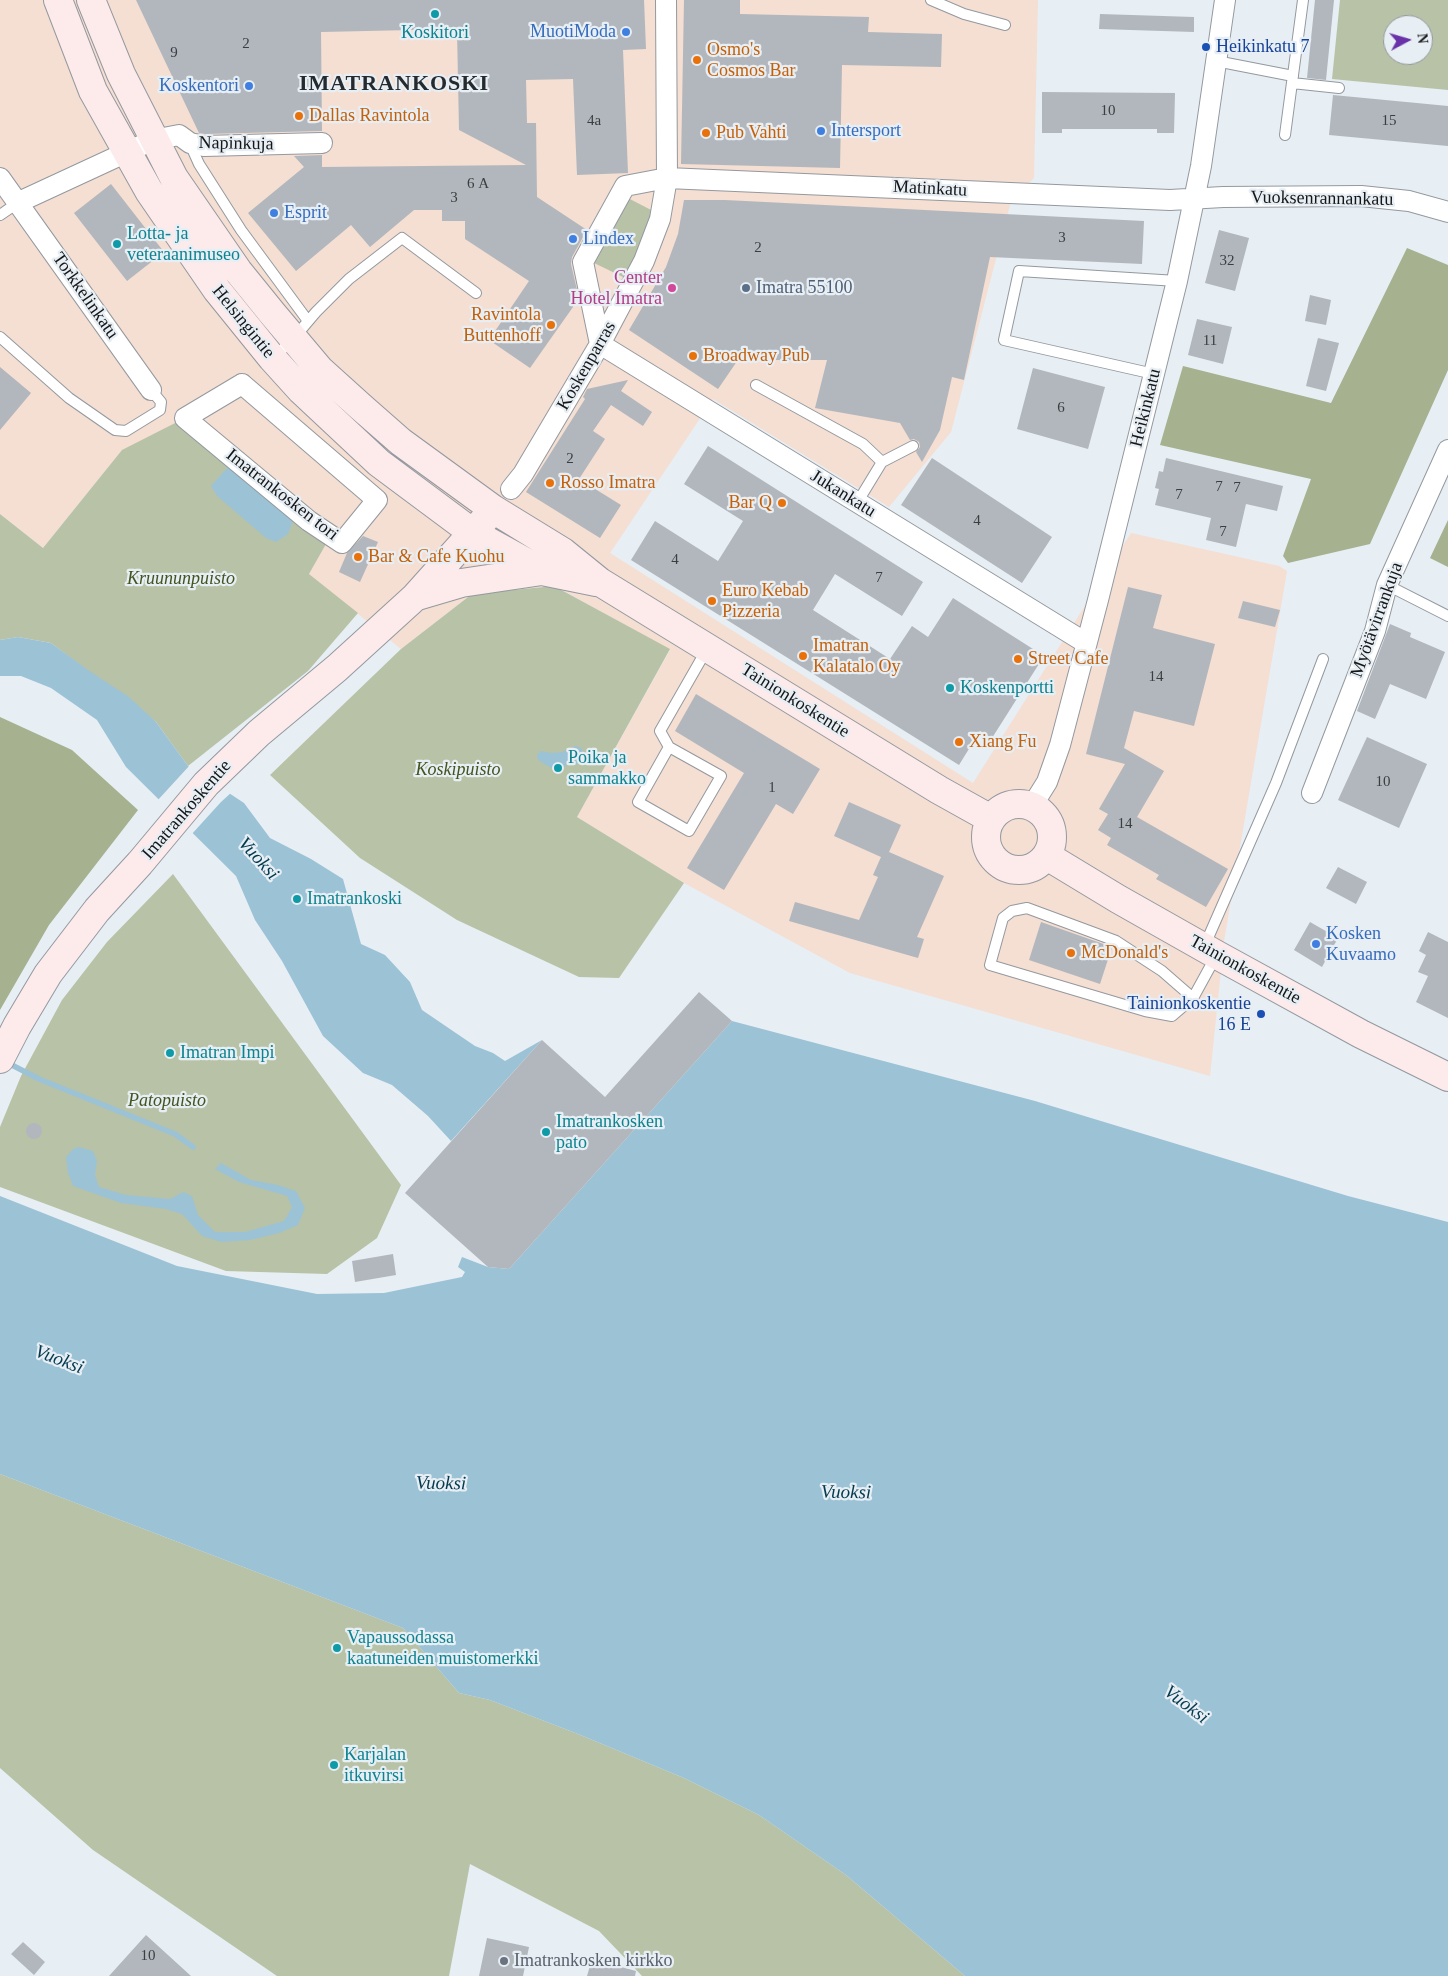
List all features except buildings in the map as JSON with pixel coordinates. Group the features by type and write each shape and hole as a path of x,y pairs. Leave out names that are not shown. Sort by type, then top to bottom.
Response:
{"main road":[{"name":"Helsingintie","path":"58,0 93,91 149,192 186,248 217,290 272,358 301,390 379,463 473,533"},
{"name":"Helsingintie","path":"91,0 121,74 153,140 174,178 238,271 301,330 320,370 402,442 493,509"},
{"name":"Imatrankoskentie","path":"0,1059 48,974 97,910 140,863 206,784 259,733 337,668 416,597 493,509"},
{"name":"Tainionkoskentie","path":"493,509 563,552 600,582 939,790 991,819"},
{"name":"Tainionkoskentie","path":"473,533 542,570 600,582"},
{"name":"Imatrankoskentie","path":"416,597 462,582 542,570"},
{"path":"1021,804 1032,806 1042,813 1049,822 1052,845 1047,856 1038,865 1026,870 1013,870 1000,866 991,856 986,844 986,831 991,819 999,810 1009,805 1021,804"},
{"name":"Tainionkoskentie","path":"1047,856 1210,952 1361,1034 1448,1077"}],"street":[{"name":"Koskenparras","path":"511,489 523,474 600,344 644,261 660,219 667,178 666,0"},
{"name":"Heikinkatu","path":"1032,806 1047,782 1060,744 1177,281 1201,166 1225,0"},
{"name":"Napinkuja","path":"153,140 179,135 190,143 204,146 322,143"},
{"path":"19,202 153,140"},
{"name":"Torkkelinkatu","path":"0,178 19,202 151,390"},
{"name":"Matinkatu","path":"600,344 583,262 625,186 667,178 1194,200"},
{"name":"Vuoksenrannankatu","path":"1194,200 1223,197 1361,196 1409,201 1448,212"},
{"name":"Jukankatu","path":"600,344 1086,643"},
{"name":"Imatrankosken tori","path":"242,384 377,500 342,543 309,521 186,418 242,384"},
{"name":"Myötävirrankuja","path":"1312,793 1375,631 1387,586 1448,450"}],"lane":[{"path":"931,0 964,14 1005,24"},
{"path":"1285,135 1303,0"},
{"path":"1216,61 1339,88"},
{"path":"190,143 199,164 301,330"},
{"path":"0,215 19,202"},
{"path":"272,358 349,280 402,238 476,293"},
{"path":"1154,374 1004,340 1019,271 1177,281"},
{"path":"0,337 69,398 116,430 126,431 160,410 161,402 151,390"},
{"path":"756,385 863,444 882,462"},
{"path":"857,503 882,462 913,446"},
{"path":"1387,586 1448,616"},
{"path":"669,747 638,802 689,830 721,776 669,747 660,731 708,648"},
{"path":"1193,998 1162,971 1116,941 1027,908 1012,910 1003,918 990,965 1145,1011 1172,1016 1193,998 1323,659"}],"shaded area":[{"path":"0,0 1038,0 1034,178 1011,201 951,432 889,507 713,399 610,553 973,783 1131,533 1279,566 1287,571 1224,941 1210,1076 850,973 684,883 577,817 670,650 555,586 472,594 401,649 309,574 330,537 122,450 43,548 0,514"}],"green space":[{"path":"1340,0 1448,0 1448,90 1332,79"},
{"path":"626,197 653,211 638,254 623,277 590,261"},
{"path":"1407,248 1448,265 1448,370 1370,544 1288,563 1283,556 1311,479 1160,445 1183,366 1331,403"},
{"name":"Kruununpuisto","path":"185,418 330,537 309,574 358,613 308,671 188,766 156,722 51,643 18,637 0,640 0,514 43,548 122,450"},
{"path":"1448,520 1448,567 1430,558"},
{"name":"Koskipuisto","path":"554,586 670,649 577,817 684,883 619,978 579,977 457,920 360,858 270,775 401,649 472,594"},
{"path":"0,717 72,750 138,810 49,925 0,1010"},
{"name":"Patopuisto","path":"173,874 401,1185 377,1238 327,1274 226,1271 0,1187 0,1127 21,1076 62,1000 107,942"},
{"path":"0,1474 403,1628 459,1693 490,1700 578,1734 684,1778 759,1815 846,1875 965,1976 642,1976 599,1931 470,1864 449,1976 277,1976 93,1850 0,1768"}],"water":[{"path":"227,468 239,473 293,521 288,534 276,542 266,538 217,496 211,486"},
{"name":"Imatrankoski","path":"18,637 51,643 129,697 156,722 188,766 244,803 270,838 311,859 343,879 361,944 385,955 410,982 422,1010 475,1046 493,1053 505,1061 542,1040 451,1141 428,1116 392,1085 363,1073 323,1036 282,961 255,920 236,876 126,767 97,720 51,688 21,676 0,676 0,640"},
{"path":"575,746 581,748 584,753 584,760 578,764 566,765 561,771 556,771 538,760 537,755 541,751 562,752"},
{"name":"Vuoksi","path":"732,1021 1035,1101 1348,1196 1448,1222 1448,1976 965,1976 846,1875 759,1815 684,1778 578,1734 490,1700 459,1693 403,1628 0,1474 0,1196 177,1266 317,1294 384,1293 462,1277 465,1272 458,1267 462,1257 488,1267 509,1269"},
{"path":"79,1147 93,1151 97,1161 95,1175 99,1187 126,1195 170,1199 183,1192 192,1196 198,1215 215,1232 245,1232 284,1221 292,1207 287,1196 239,1182 215,1169 221,1163 251,1180 278,1185 296,1191 305,1208 298,1225 279,1233 250,1240 221,1242 202,1236 182,1214 166,1209 121,1203 73,1186 68,1173 66,1157 73,1149"}],"pier":[{"path":"190,765 232,792 191,835 157,801"}],"waterway":[{"path":"6,1062 39,1079 175,1134 193,1147"}],"place":[{"name":"Koskitori","path":"435,14"},
{"name":"MuotiModa","path":"626,32"},
{"name":"Heikinkatu 7","path":"1206,47"},
{"name":"Osmo's Cosmos Bar","path":"697,60"},
{"name":"Koskentori","path":"249,86"},
{"name":"Dallas Ravintola","path":"299,116"},
{"name":"Intersport","path":"821,131"},
{"name":"Pub Vahti","path":"706,133"},
{"name":"Esprit","path":"274,213"},
{"name":"Lindex","path":"573,239"},
{"name":"Lotta- ja veteraanimuseo","path":"117,244"},
{"name":"Center Hotel Imatra","path":"672,288"},
{"name":"Imatra 55100","path":"746,288"},
{"name":"Ravintola Buttenhoff","path":"551,325"},
{"name":"Broadway Pub","path":"693,356"},
{"name":"Rosso Imatra","path":"550,483"},
{"name":"Bar Q","path":"782,503"},
{"name":"Bar & Cafe Kuohu","path":"358,557"},
{"name":"Euro Kebab Pizzeria","path":"712,601"},
{"name":"Imatran Kalatalo Oy","path":"803,656"},
{"name":"Street Cafe","path":"1018,659"},
{"name":"Koskenportti","path":"950,688"},
{"name":"Xiang Fu","path":"959,742"},
{"name":"Poika ja sammakko","path":"558,768"},
{"name":"Imatrankoski","path":"297,899"},
{"name":"Kosken Kuvaamo","path":"1316,944"},
{"name":"McDonald's","path":"1071,953"},
{"name":"Tainionkoskentie 16 E","path":"1261,1014"},
{"name":"Imatran Impi","path":"170,1053"},
{"name":"Imatrankosken pato","path":"546,1132"},
{"name":"Vapaussodassa kaatuneiden muistomerkki","path":"337,1648"},
{"name":"Karjalan itkuvirsi","path":"334,1765"},
{"name":"Imatrankosken kirkko","path":"504,1961"}],"district":[{"name":"IMATRANKOSKI","path":"394,84"}]}
